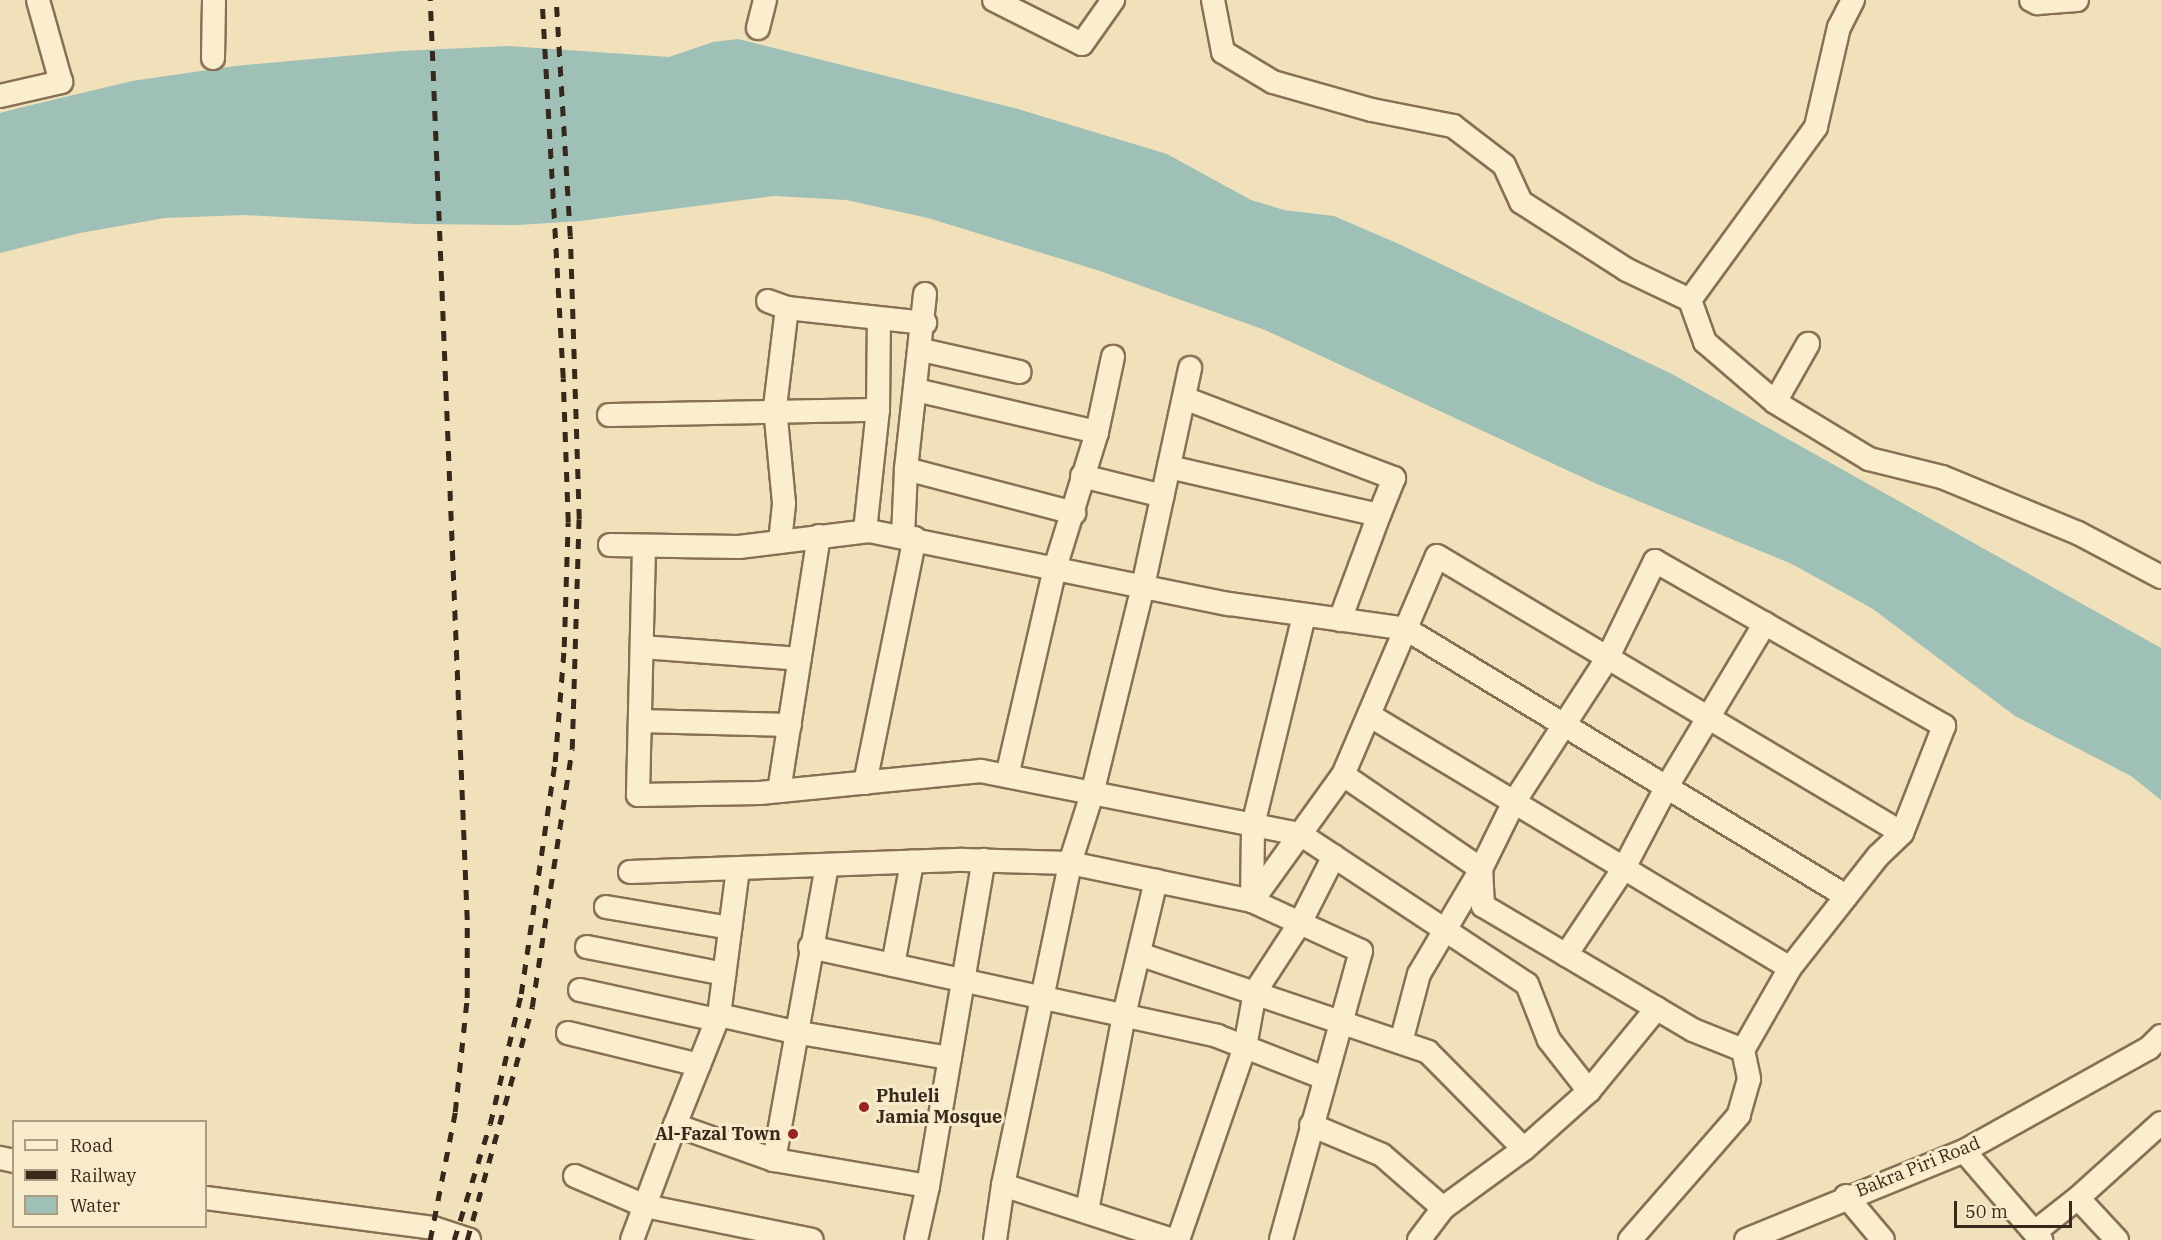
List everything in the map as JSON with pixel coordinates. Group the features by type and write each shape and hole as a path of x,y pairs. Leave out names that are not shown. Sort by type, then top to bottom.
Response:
{"street":[{"path":"0,96 62,82 38,0"},
{"path":"213,58 214,0"},
{"path":"758,28 765,0"},
{"path":"995,0 1082,44 1113,0"},
{"path":"1213,0 1223,52 1273,82 1372,110 1453,126 1504,165 1521,202 1627,270 1690,300 1705,342 1775,402 1869,459 1942,477 2078,533 2161,577"},
{"path":"1690,300 1816,127 1839,27 1853,0"},
{"path":"2031,0 2037,3 2077,0"},
{"path":"865,783 909,537 906,470 925,323 925,294"},
{"path":"780,542 784,503 775,412 777,305 925,323"},
{"path":"865,531 878,410 879,319"},
{"path":"1775,402 1808,344"},
{"path":"922,350 1020,372"},
{"path":"1007,776 1055,568 1074,513 1082,476 1097,432 1113,357"},
{"path":"995,1240 1004,1185 1070,863 1092,794 1143,586 1190,368"},
{"path":"916,390 1097,432"},
{"path":"1184,398 1394,478 1340,620"},
{"path":"609,415 878,410"},
{"path":"1169,467 1379,515"},
{"path":"906,470 1074,513"},
{"path":"1082,476 1163,496"},
{"path":"610,545 645,548 739,547 865,531 909,537 1143,586 1304,615 1406,629 1846,896"},
{"path":"779,791 819,536"},
{"path":"645,548 638,795 779,791 981,771 1300,834 1527,984 1549,1040 1589,1091"},
{"path":"1252,901 1343,775 1437,556 1902,833"},
{"path":"1401,1042 1419,974 1481,869 1514,802 1608,657 1655,561 1944,726 1902,833 1846,896 1790,968 1743,1050 1749,1080 1739,1115 1630,1240"},
{"path":"1252,901 1253,825 1304,615"},
{"path":"1566,955 1624,868 1666,788 1765,623"},
{"path":"642,647 800,659"},
{"path":"1369,715 1790,968"},
{"path":"640,721 790,725"},
{"path":"1343,775 1481,869"},
{"path":"1178,1240 1245,1047 1255,992 1300,923 1334,856"},
{"path":"916,1240 928,1186 984,860"},
{"path":"630,872 984,860 1070,863 1252,901 1361,951 1281,1240"},
{"path":"892,965 912,862"},
{"path":"774,1160 794,1032 827,866"},
{"path":"632,1240 718,1018 738,868"},
{"path":"1481,869 1483,906 1693,1030 1743,1050"},
{"path":"1087,1211 1124,1015 1156,881"},
{"path":"606,907 730,928"},
{"path":"587,947 724,974"},
{"path":"810,947 1217,1036 1325,1078"},
{"path":"1139,954 1341,1020 1428,1052 1524,1149"},
{"path":"580,990 794,1032 950,1058"},
{"path":"1419,1240 1443,1208 1524,1149 1589,1091 1657,1008"},
{"path":"568,1033 699,1065"},
{"name":"Bakra Piri Road","path":"1746,1240 1846,1196 1964,1151 2157,1048"},
{"path":"1964,1151 2038,1235 2161,1123"},
{"path":"675,1125 774,1160 928,1186"},
{"path":"1311,1125 1382,1155 1443,1208"},
{"path":"575,1176 645,1206 812,1240"},
{"path":"1004,1185 1173,1240"},
{"path":"1846,1196 1883,1240"},
{"path":"207,1198 433,1228 469,1240"},
{"path":"2078,1198 2117,1240"}],"water":[{"path":"738,39 1018,109 1167,154 1251,200 1284,210 1334,216 1399,244 1672,374 2161,648 2161,800 2131,776 2015,716 1873,609 1792,564 1597,484 1265,330 1097,270 928,218 846,200 774,196 580,221 518,225 416,224 244,215 165,218 80,233 0,253 0,113 132,81 235,66 400,51 509,46 669,57 713,42"}],"railway":[{"path":"430,0 467,920 467,998 455,1112 430,1240"},
{"path":"454,1240 490,1124 521,994 555,762 564,647 568,522 563,378 542,0"},
{"path":"467,1240 532,1007 572,749 579,519 570,236 556,0"}],"place":[{"name":"Phuleli Jamia Mosque","path":"864,1107"},
{"name":"Al-Fazal Town","path":"793,1134"}]}
